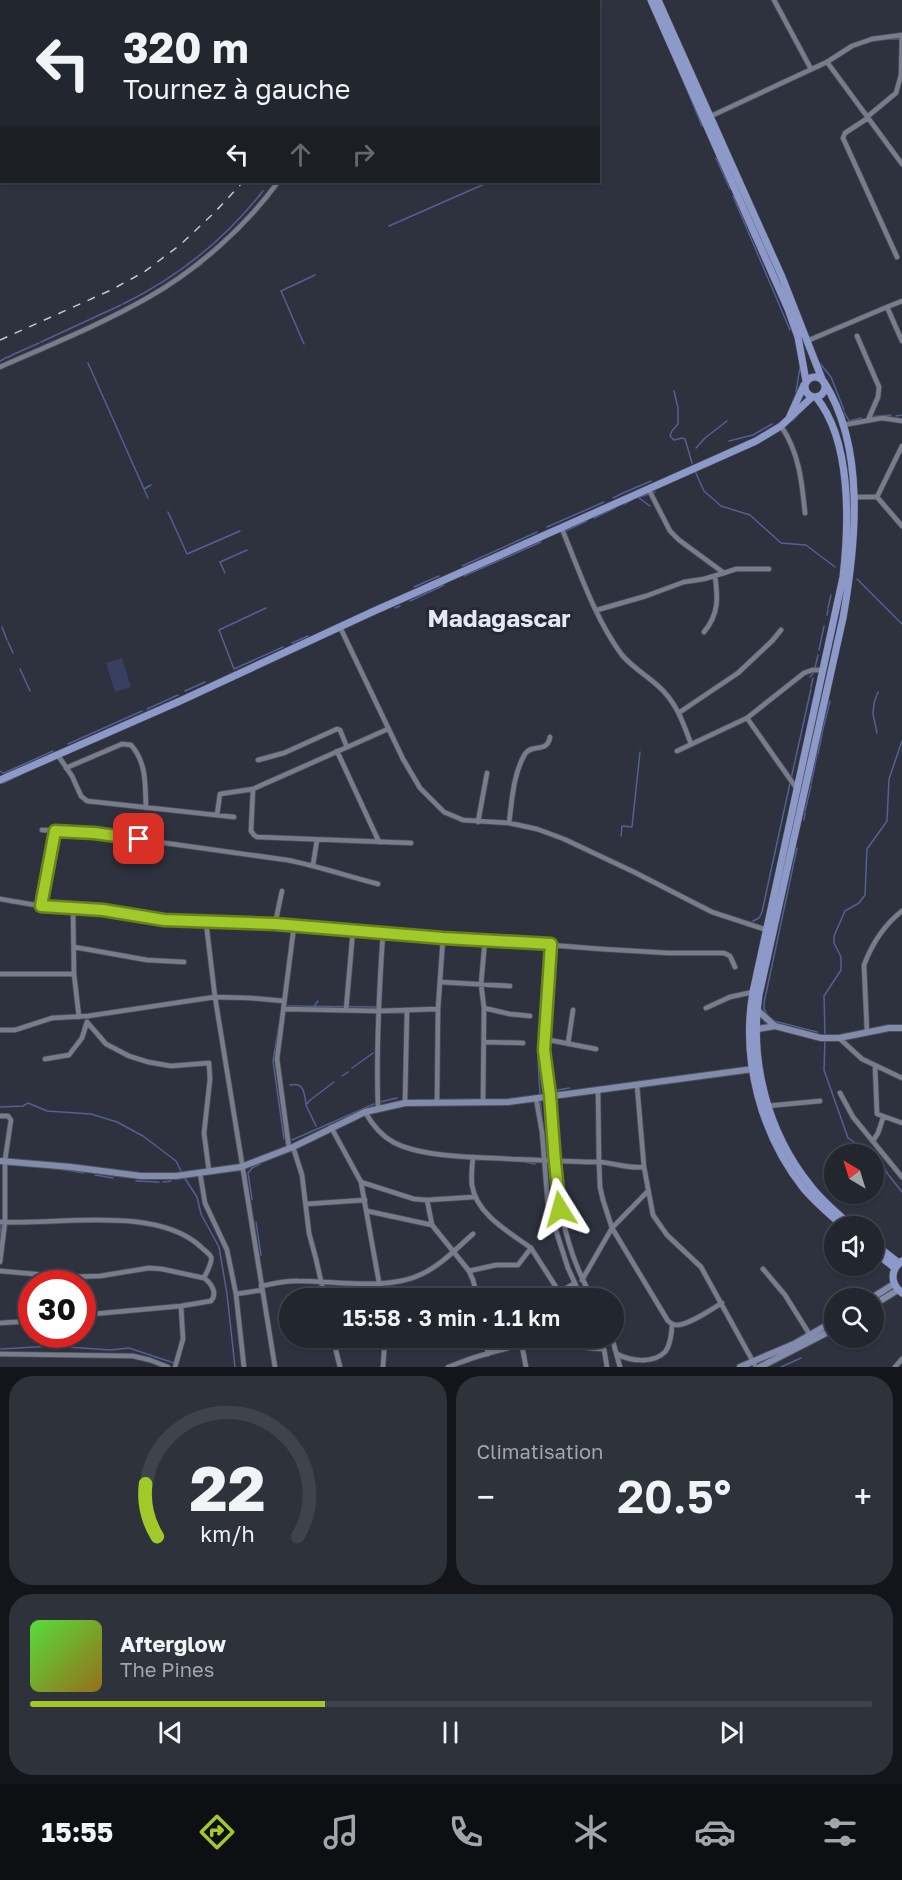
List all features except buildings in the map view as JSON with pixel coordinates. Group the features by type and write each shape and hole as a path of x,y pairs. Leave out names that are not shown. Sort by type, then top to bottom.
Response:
{"main road":[{"path":"651,0 753,220 823,381 836,402 848,444 855,497 854,556 843,618 770,930 753,992 754,1009"},
{"path":"658,0 739,191"},
{"path":"779,279 798,337 806,382 805,390 814,397 830,418 838,447 845,489 846,553 843,578 797,789 754,1009 753,1069 765,1119 781,1155 797,1180 832,1216"},
{"path":"788,420 806,382 814,376 823,381"},
{"path":"0,780 58,756 756,441 781,426 814,397 824,392 823,381"},
{"path":"838,447 848,444"},
{"path":"752,1030 767,1106 788,1152 808,1183 840,1216"},
{"path":"884,1252 898,1264"},
{"path":"884,1257 898,1264"},
{"path":"898,1264 892,1276 898,1289"}],"street":[{"path":"774,0 811,69"},
{"path":"709,117 827,62 852,46 872,39 902,35 899,94 845,133 843,138 897,257"},
{"path":"827,62 902,164"},
{"path":"0,367 108,318 168,286 217,248 277,183"},
{"path":"806,341 902,301"},
{"path":"887,307 902,341"},
{"path":"857,336 879,387 878,397 868,420"},
{"path":"843,425 882,418 902,421"},
{"path":"781,426 798,462 805,513"},
{"path":"877,497 902,446"},
{"path":"650,490 670,531 724,573"},
{"path":"855,497 877,497 902,526"},
{"path":"562,529 597,610 622,655 665,691 680,712 691,744"},
{"path":"597,610 646,596 677,584 736,569 769,569"},
{"path":"704,632 712,622 716,611 715,576"},
{"path":"340,627 388,729 420,788 444,812 454,817 478,822 509,823 564,839 712,912 770,930"},
{"path":"680,712 738,673 781,630"},
{"path":"677,751 747,718 804,673 823,670"},
{"path":"747,718 797,789"},
{"path":"258,760 284,753 337,729 340,730 347,747"},
{"path":"218,815 220,794 253,789 388,729"},
{"path":"509,823 516,778 525,754 529,750 546,746 550,737"},
{"path":"65,765 122,744 131,745 145,770 146,808"},
{"path":"338,751 379,842"},
{"path":"58,756 83,800 234,817"},
{"path":"478,822 487,773"},
{"path":"253,789 251,831 254,835 316,840 411,843"},
{"path":"42,830 94,833 313,865 378,884"},
{"path":"41,906 55,831"},
{"path":"313,865 316,840"},
{"path":"275,924 282,891"},
{"path":"0,899 164,920 275,924 669,953 724,952 730,956 735,967"},
{"path":"73,907 74,974 79,1017"},
{"path":"867,1032 864,965 882,930 902,910"},
{"path":"206,922 215,998 275,1367"},
{"path":"294,926 278,1068 291,1147 302,1175 309,1233 322,1288"},
{"path":"346,1010 352,930"},
{"path":"378,1108 378,1011 382,933"},
{"path":"437,1102 438,1010 443,938"},
{"path":"483,1103 484,1008 481,984 485,940"},
{"path":"551,944 544,1039 550,1095 548,1206 568,1268 577,1288"},
{"path":"74,947 147,960 184,962"},
{"path":"0,974 74,974"},
{"path":"440,982 510,986"},
{"path":"706,1008 730,997 753,992"},
{"path":"0,1030 15,1030 52,1018 88,1016 215,998 284,1001"},
{"path":"484,1008 530,1016"},
{"path":"284,1009 438,1010"},
{"path":"754,1009 775,1026 821,1038 830,1039 889,1028 902,1028"},
{"path":"405,1103 407,1010"},
{"path":"568,1044 573,1010"},
{"path":"45,1059 69,1055 82,1038 88,1016"},
{"path":"87,1022 106,1044 129,1056 171,1066 209,1063 210,1079 204,1132 209,1171"},
{"path":"752,1030 775,1026"},
{"path":"838,1038 851,1051 875,1066 902,1078"},
{"path":"544,1039 596,1050"},
{"path":"484,1042 523,1043"},
{"path":"875,1066 876,1112 878,1116 902,1123"},
{"path":"3,1161 141,1176 176,1176 242,1167 318,1136 331,1127 378,1108 405,1103 483,1103 753,1069"},
{"path":"637,1085 644,1167 653,1215 666,1235 701,1267 757,1365"},
{"path":"598,1090 600,1187 612,1228 668,1321 672,1324 676,1326 685,1324 722,1303"},
{"path":"840,1093 853,1117 902,1177"},
{"path":"539,1097 542,1132 563,1224 573,1258 587,1288"},
{"path":"767,1106 820,1101"},
{"path":"365,1112 380,1133 393,1142 408,1148 438,1154 599,1162 633,1168 644,1167"},
{"path":"0,1116 8,1116 11,1120 3,1161 3,1222 0,1262"},
{"path":"873,1141 883,1118"},
{"path":"331,1127 361,1182 380,1288"},
{"path":"473,1157 471,1183 474,1197 495,1221 531,1248 556,1288"},
{"path":"198,1173 205,1203 227,1250 236,1294 244,1367"},
{"path":"361,1182 402,1197 427,1200 474,1197"},
{"path":"582,1280 612,1228 648,1191"},
{"path":"306,1204 365,1200"},
{"path":"427,1200 432,1225 469,1271 475,1288"},
{"path":"367,1211 432,1225"},
{"path":"3,1222 85,1220 164,1227 182,1233 210,1255 211,1260 204,1278"},
{"path":"236,1294 297,1280 379,1283 406,1280 424,1274 473,1234"},
{"path":"469,1271 496,1265 518,1265 531,1248"},
{"path":"0,1271 69,1277 100,1276 149,1268 162,1269 204,1278 214,1291 213,1300 182,1306 96,1314"},
{"path":"763,1269 785,1295 810,1335"},
{"path":"566,1288 575,1283"},
{"path":"884,1298 898,1289"},
{"path":"176,1367 183,1339 182,1306"},
{"path":"0,1323 18,1322"},
{"path":"617,1354 632,1360 644,1360 662,1354 666,1351 672,1333 672,1324"},
{"path":"757,1365 824,1327"},
{"path":"740,1367 757,1365 824,1334"},
{"path":"335,1348 340,1367"},
{"path":"383,1367 384,1348"},
{"path":"487,1348 488,1354"},
{"path":"448,1367 514,1348"},
{"path":"522,1348 526,1367"},
{"path":"580,1348 604,1349 607,1367"},
{"path":"615,1348 620,1367"},
{"path":"0,1354 133,1356 168,1367"},
{"path":"895,1367 902,1359"}],"shaded area":[{"path":"122,658 131,687 115,692 106,663"}],"waterway":[{"path":"888,39 899,39"},
{"path":"675,61 702,126"},
{"path":"716,158 730,189"},
{"path":"389,226 487,183"},
{"path":"123,304 163,282 200,255 233,225 263,191"},
{"path":"733,196 790,330"},
{"path":"191,271 202,264"},
{"path":"304,344 281,291 315,275"},
{"path":"41,342 121,305"},
{"path":"12,355 39,343"},
{"path":"5,358 11,356"},
{"path":"0,361 4,359"},
{"path":"818,361 831,377 844,410"},
{"path":"88,363 148,498"},
{"path":"796,392 800,367"},
{"path":"674,391 678,408 678,424 670,436 674,440 685,439 692,463"},
{"path":"844,412 849,421 861,418"},
{"path":"867,417 891,415"},
{"path":"896,416 902,415"},
{"path":"792,421 797,416"},
{"path":"696,448 727,421"},
{"path":"729,441 753,435 772,424"},
{"path":"695,471 704,491 721,506 750,515 781,543 806,545 835,567"},
{"path":"623,493 651,481"},
{"path":"144,489 151,485"},
{"path":"639,497 655,492"},
{"path":"613,498 623,493"},
{"path":"639,498 650,506"},
{"path":"624,504 630,501"},
{"path":"547,527 604,502"},
{"path":"594,518 615,508"},
{"path":"168,512 187,554 240,531"},
{"path":"565,531 587,521"},
{"path":"462,566 537,532"},
{"path":"464,576 541,542"},
{"path":"225,573 220,562 247,550"},
{"path":"414,587 439,576"},
{"path":"857,579 902,624"},
{"path":"410,601 444,585"},
{"path":"828,608 831,595"},
{"path":"395,608 400,606"},
{"path":"266,608 219,630 234,669 283,647"},
{"path":"827,615 828,610"},
{"path":"819,650 824,626"},
{"path":"2,627 7,640"},
{"path":"292,643 308,636"},
{"path":"8,642 13,653"},
{"path":"810,677 814,672 818,655"},
{"path":"20,669 30,691"},
{"path":"811,687 813,678"},
{"path":"185,691 205,682"},
{"path":"791,779 811,689"},
{"path":"877,733 873,714 878,692"},
{"path":"147,709 178,695"},
{"path":"822,733 830,701"},
{"path":"68,744 142,711"},
{"path":"818,754 822,734"},
{"path":"825,1034 824,996 841,970 841,957 834,943 834,936 845,911 859,903 865,895 867,849 887,821 889,779 902,741"},
{"path":"4,773 53,751"},
{"path":"621,836 622,826 632,827 640,752"},
{"path":"811,784 817,755"},
{"path":"3,783 20,775"},
{"path":"753,921 759,918 762,912 790,783"},
{"path":"805,811 811,786"},
{"path":"804,820 805,813"},
{"path":"768,1016 764,1003 797,848"},
{"path":"315,1005 318,1001"},
{"path":"287,1006 377,1006"},
{"path":"774,1021 817,1032"},
{"path":"279,1025 273,1061 284,1139"},
{"path":"540,1094 538,1059 542,1039"},
{"path":"825,1039 824,1070 848,1138 881,1160 887,1173 902,1192"},
{"path":"352,1068 373,1053"},
{"path":"342,1076 348,1072"},
{"path":"316,1126 306,1105 334,1082"},
{"path":"290,1085 301,1087 306,1104"},
{"path":"552,1091 569,1088"},
{"path":"380,1102 397,1098"},
{"path":"540,1099 543,1127"},
{"path":"0,1107 23,1106 28,1103 47,1111 91,1114 117,1122 143,1136 176,1161 182,1173"},
{"path":"292,1140 374,1104"},
{"path":"545,1138 546,1154"},
{"path":"525,1162 535,1164"},
{"path":"252,1199 248,1173 260,1164"},
{"path":"53,1168 84,1173"},
{"path":"95,1175 113,1178"},
{"path":"184,1177 197,1197 201,1214 219,1247 235,1367"},
{"path":"136,1181 159,1182"},
{"path":"163,1182 171,1181"},
{"path":"550,1200 553,1213"},
{"path":"256,1222 261,1255"},
{"path":"0,1236 1,1227"},
{"path":"1,1349 53,1346 110,1350 129,1348 174,1363"},
{"path":"781,1367 801,1358"}],"railway":[{"path":"0,340 111,290 144,272 180,245 242,183"}],"district":[{"name":"Madagascar","path":"499,619"}],"route":[{"path":"139,839 55,831 41,906 103,910 164,920 275,924 443,938 551,944 544,1050 560,1209"}]}
